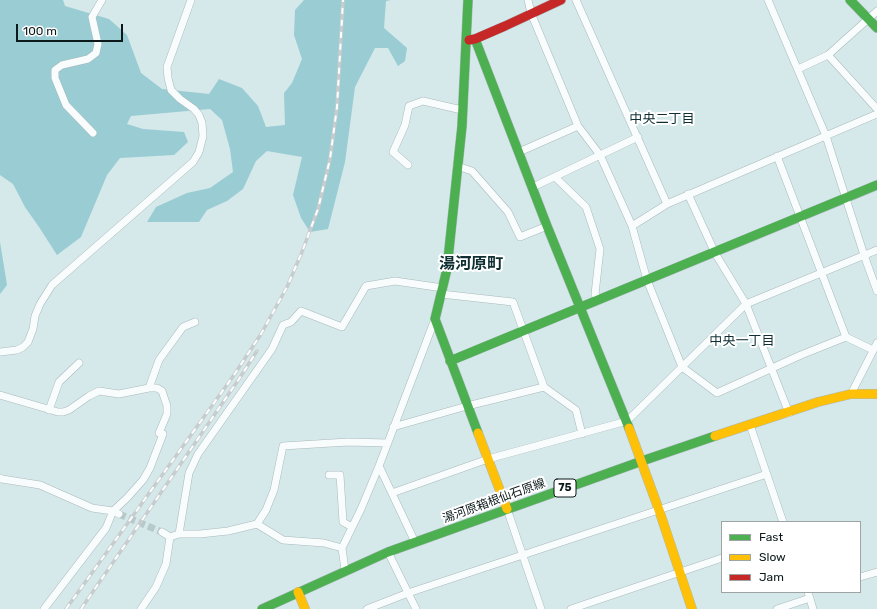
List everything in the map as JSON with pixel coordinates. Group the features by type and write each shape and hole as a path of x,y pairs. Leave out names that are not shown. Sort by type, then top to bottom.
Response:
{"street":[{"path":"93,133 66,105 56,78 55,70 62,65 88,59 96,54 98,44 92,17 102,0"},
{"path":"0,352 17,350 23,347 28,342 38,310 52,285 188,167 200,152 203,136 202,123 199,115 171,90 167,66 191,0"},
{"path":"345,570 342,548 379,466 436,319 447,269 462,126 462,110 471,40 468,0"},
{"path":"528,0 531,13 578,126 600,155 632,226 647,280 682,367 717,393 801,355 846,337 875,346 851,394"},
{"path":"471,40 561,0"},
{"path":"576,0 668,204"},
{"path":"768,0 826,136 877,291"},
{"path":"850,0 877,28"},
{"path":"798,69 828,55 877,11"},
{"path":"471,40 519,152 580,309 627,421 692,609"},
{"path":"828,55 877,109"},
{"path":"408,165 393,152 405,125 409,106 423,101 462,110"},
{"path":"632,226 668,204 688,194 877,114"},
{"path":"519,152 578,126"},
{"path":"533,187 638,137"},
{"path":"777,156 846,337"},
{"path":"457,166 472,171 508,212 520,237 547,226"},
{"path":"555,177 586,207 600,249 595,294 598,301"},
{"path":"450,361 580,309 877,185"},
{"path":"688,194 715,253 746,304 789,413"},
{"path":"392,493 488,459 627,421 746,304 877,250"},
{"path":"179,534 189,473 198,454 272,349 283,325 291,322 301,311 342,327 366,286 395,281 442,291 513,302 544,387 576,410 582,434"},
{"path":"436,319 450,361 507,509 541,609"},
{"path":"148,388 159,360 184,327 195,322"},
{"path":"49,410 59,382 79,363"},
{"path":"393,427 467,406 544,387"},
{"path":"0,395 49,410 63,412 69,410 89,396 99,392 119,394 148,388 157,388 162,391 168,406 167,414 154,442"},
{"name":"湯河原箱根仙石原線","path":"262,609 345,570 388,552 642,461 789,413 818,402 851,394 877,394"},
{"path":"750,425 783,521"},
{"path":"44,609 150,468 163,434 159,432"},
{"path":"170,537 179,534 200,534 228,531 257,524 266,510 274,490 283,446 348,442 388,442"},
{"path":"379,466 415,542"},
{"path":"367,609 408,593 767,474"},
{"path":"329,475 340,475 343,522 352,527"},
{"path":"0,478 40,485 92,508 116,513"},
{"path":"257,524 283,540 324,543 342,548"},
{"path":"162,532 170,537"},
{"path":"141,609 156,587 166,564 170,537"},
{"path":"388,552 416,609"},
{"path":"571,609 721,558"},
{"path":"861,577 877,572"},
{"path":"298,592 305,609"},
{"path":"777,609 810,594 813,609"}],"shaded area":[{"path":"0,0 63,0 65,6 109,19 127,35 141,73 162,89 209,94 219,79 242,88 258,106 266,127 285,125 284,93 292,83 302,59 294,35 295,10 304,0 391,0 386,1 384,28 407,48 405,61 398,66 388,48 375,48 355,87 345,162 328,229 310,232 301,218 293,195 302,157 267,151 256,161 243,189 227,201 207,210 199,222 147,222 156,207 187,193 210,188 233,172 230,149 222,120 210,109 131,116 127,124 143,129 184,132 188,142 174,155 120,158 107,175 81,237 57,255 25,207 13,184 0,175"},
{"path":"0,242 7,285 0,294"}],"tunnel":[{"path":"119,514 162,532"}],"railway":[{"path":"66,609 234,375 261,334 287,287 318,209 330,159 337,107 343,0"},
{"path":"81,609 257,351"}],"traffic: fast":[{"path":"468,0 462,126 447,269 435,319 478,433"},
{"path":"850,0 877,28"},
{"path":"475,39 547,226 629,428"},
{"path":"450,361 877,185"},
{"path":"262,609 388,552 715,436"}],"traffic: slow":[{"path":"715,436 818,402 851,394 877,394"},
{"path":"629,428 659,510 692,609"},
{"path":"478,433 507,509"},
{"path":"298,592 305,609"}],"traffic: jam":[{"path":"469,40 475,39 505,26 561,0"}],"district":[{"name":"中央二丁目","path":"662,119"},
{"name":"湯河原町","path":"471,264"},
{"name":"中央一丁目","path":"742,341"}]}
